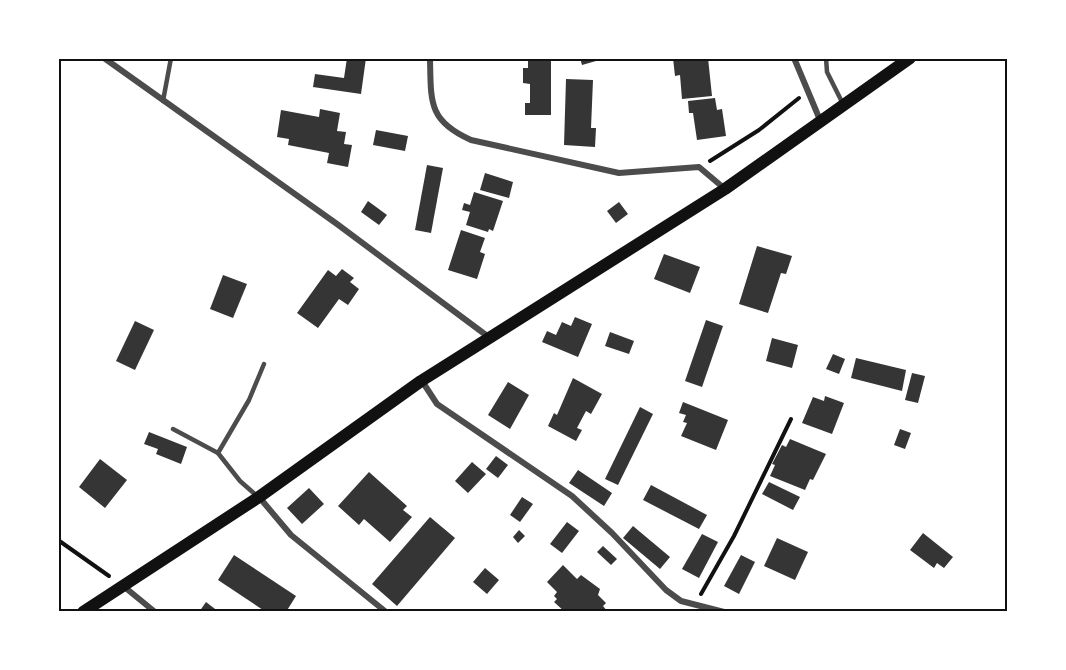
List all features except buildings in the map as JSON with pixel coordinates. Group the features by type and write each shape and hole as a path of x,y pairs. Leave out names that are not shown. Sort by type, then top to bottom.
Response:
{"main road":[{"path":"83,612 259,497 422,381 725,189 910,58"}],"street":[{"path":"105,58 337,224 490,338"},
{"path":"430,58 430,83 436,117 451,131 471,140 619,173 699,167 725,189"},
{"path":"794,58 820,120"},
{"path":"422,381 437,404 572,496 612,533 666,590 681,602 724,612"},
{"path":"259,497 291,535 386,612"},
{"path":"122,585 155,612"}],"lane":[{"path":"163,100 171,58"},
{"path":"826,58 827,72 843,105"},
{"path":"218,453 249,400 264,364"},
{"path":"172,429 218,453 240,481 259,497"}],"path":[{"path":"699,167 759,130 807,89"},
{"path":"695,605 734,536 791,419"},
{"path":"58,540 122,585"}]}
